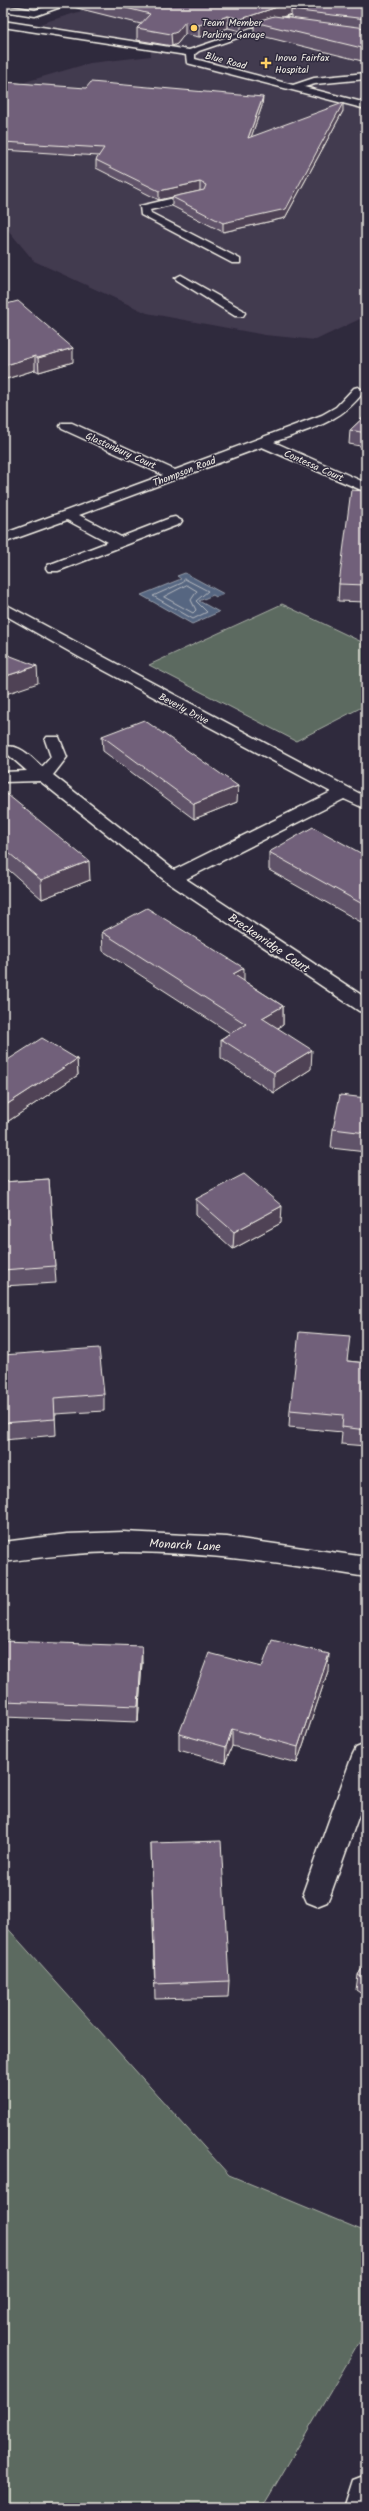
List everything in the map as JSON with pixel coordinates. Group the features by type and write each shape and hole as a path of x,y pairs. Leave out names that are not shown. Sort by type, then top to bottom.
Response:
{"street":[{"path":"3,8 35,13 68,3"},
{"name":"Blue Road","path":"336,3 196,49 191,54 190,61 366,106"},
{"path":"254,19 292,28"},
{"path":"3,24 191,54"},
{"path":"292,88 314,81 366,76"},
{"path":"346,77 366,82"},
{"path":"131,209 144,208 200,195"},
{"path":"144,208 146,215 236,261"},
{"path":"181,278 239,313"},
{"name":"Thompson Road","path":"3,539 332,415 353,400 358,391"},
{"name":"Glastonbury Court","path":"67,426 176,475"},
{"name":"Contessa Court","path":"262,442 366,488"},
{"path":"68,515 120,542"},
{"path":"53,568 175,521"},
{"name":"Beverly Drive","path":"3,608 366,804"},
{"path":"3,777 43,776 59,757 53,740"},
{"name":"Breckenridge Court","path":"12,751 173,878 366,1007"},
{"path":"173,878 342,792"},
{"name":"Monarch Lane","path":"3,1552 88,1543 169,1543 280,1552 366,1566"},
{"path":"316,1893 366,1756"},
{"path":"362,2508 366,2493"}],"shaded area":[{"path":"108,3 366,3 366,316 316,340 265,335 147,313 34,261 3,224 3,91 11,86 90,63 151,56 150,44 39,24"}],"green space":[{"path":"282,604 366,644 366,705 296,741 149,665"},
{"path":"3,1923 229,2175 366,2232 366,2331 262,2508 3,2508"}],"water":[{"path":"185,573 224,594 216,597 213,595 199,601 219,612 192,624 141,595 181,579 177,576"}],"building":[{"name":"Team Member Parking Garage","path":"106,3 289,3 241,19 228,16 199,25 185,22 177,32 171,34 137,28 150,14"},
{"path":"312,3 366,3 366,19 291,10"},
{"path":"274,16 366,28 366,49 254,22"},
{"path":"3,59 5,59 4,82 86,88 91,82 263,97 248,138 343,103 286,209 223,223 172,197 204,190 206,185 200,182 159,191 96,160 104,148 3,142"},
{"path":"18,301 73,348 38,358 35,356 3,366 3,305"},
{"path":"366,415 366,433 350,430"},
{"path":"351,490 366,491 366,585 339,584"},
{"path":"3,653 37,666 3,677"},
{"path":"144,720 238,786 194,804 102,736"},
{"path":"3,791 89,861 41,880 3,848"},
{"path":"313,827 366,856 366,906 269,852"},
{"path":"147,908 244,968 233,974 283,1006 262,1018 312,1050 274,1073 221,1039 246,1024 102,932"},
{"path":"42,1038 77,1059 6,1105 3,1104 3,1063"},
{"path":"340,1095 366,1098 366,1133 333,1129"},
{"path":"244,1174 282,1206 234,1232 196,1199"},
{"path":"49,1179 55,1266 3,1270 3,1182"},
{"path":"299,1332 350,1336 347,1361 366,1363 366,1430 342,1427 343,1415 290,1410"},
{"path":"99,1348 104,1394 54,1398 55,1419 3,1423 3,1355"},
{"path":"272,1640 329,1654 298,1747 232,1729 226,1747 179,1734 209,1653 262,1667"},
{"path":"3,1641 142,1646 138,1706 3,1701"},
{"path":"221,1841 229,1981 155,1984 151,1843"},
{"path":"366,1962 366,1980 358,1975"}],"place":[{"name":"Team Member Parking Garage","path":"194,28"},
{"name":"Inova Fairfax Hospital","path":"266,63"}]}
